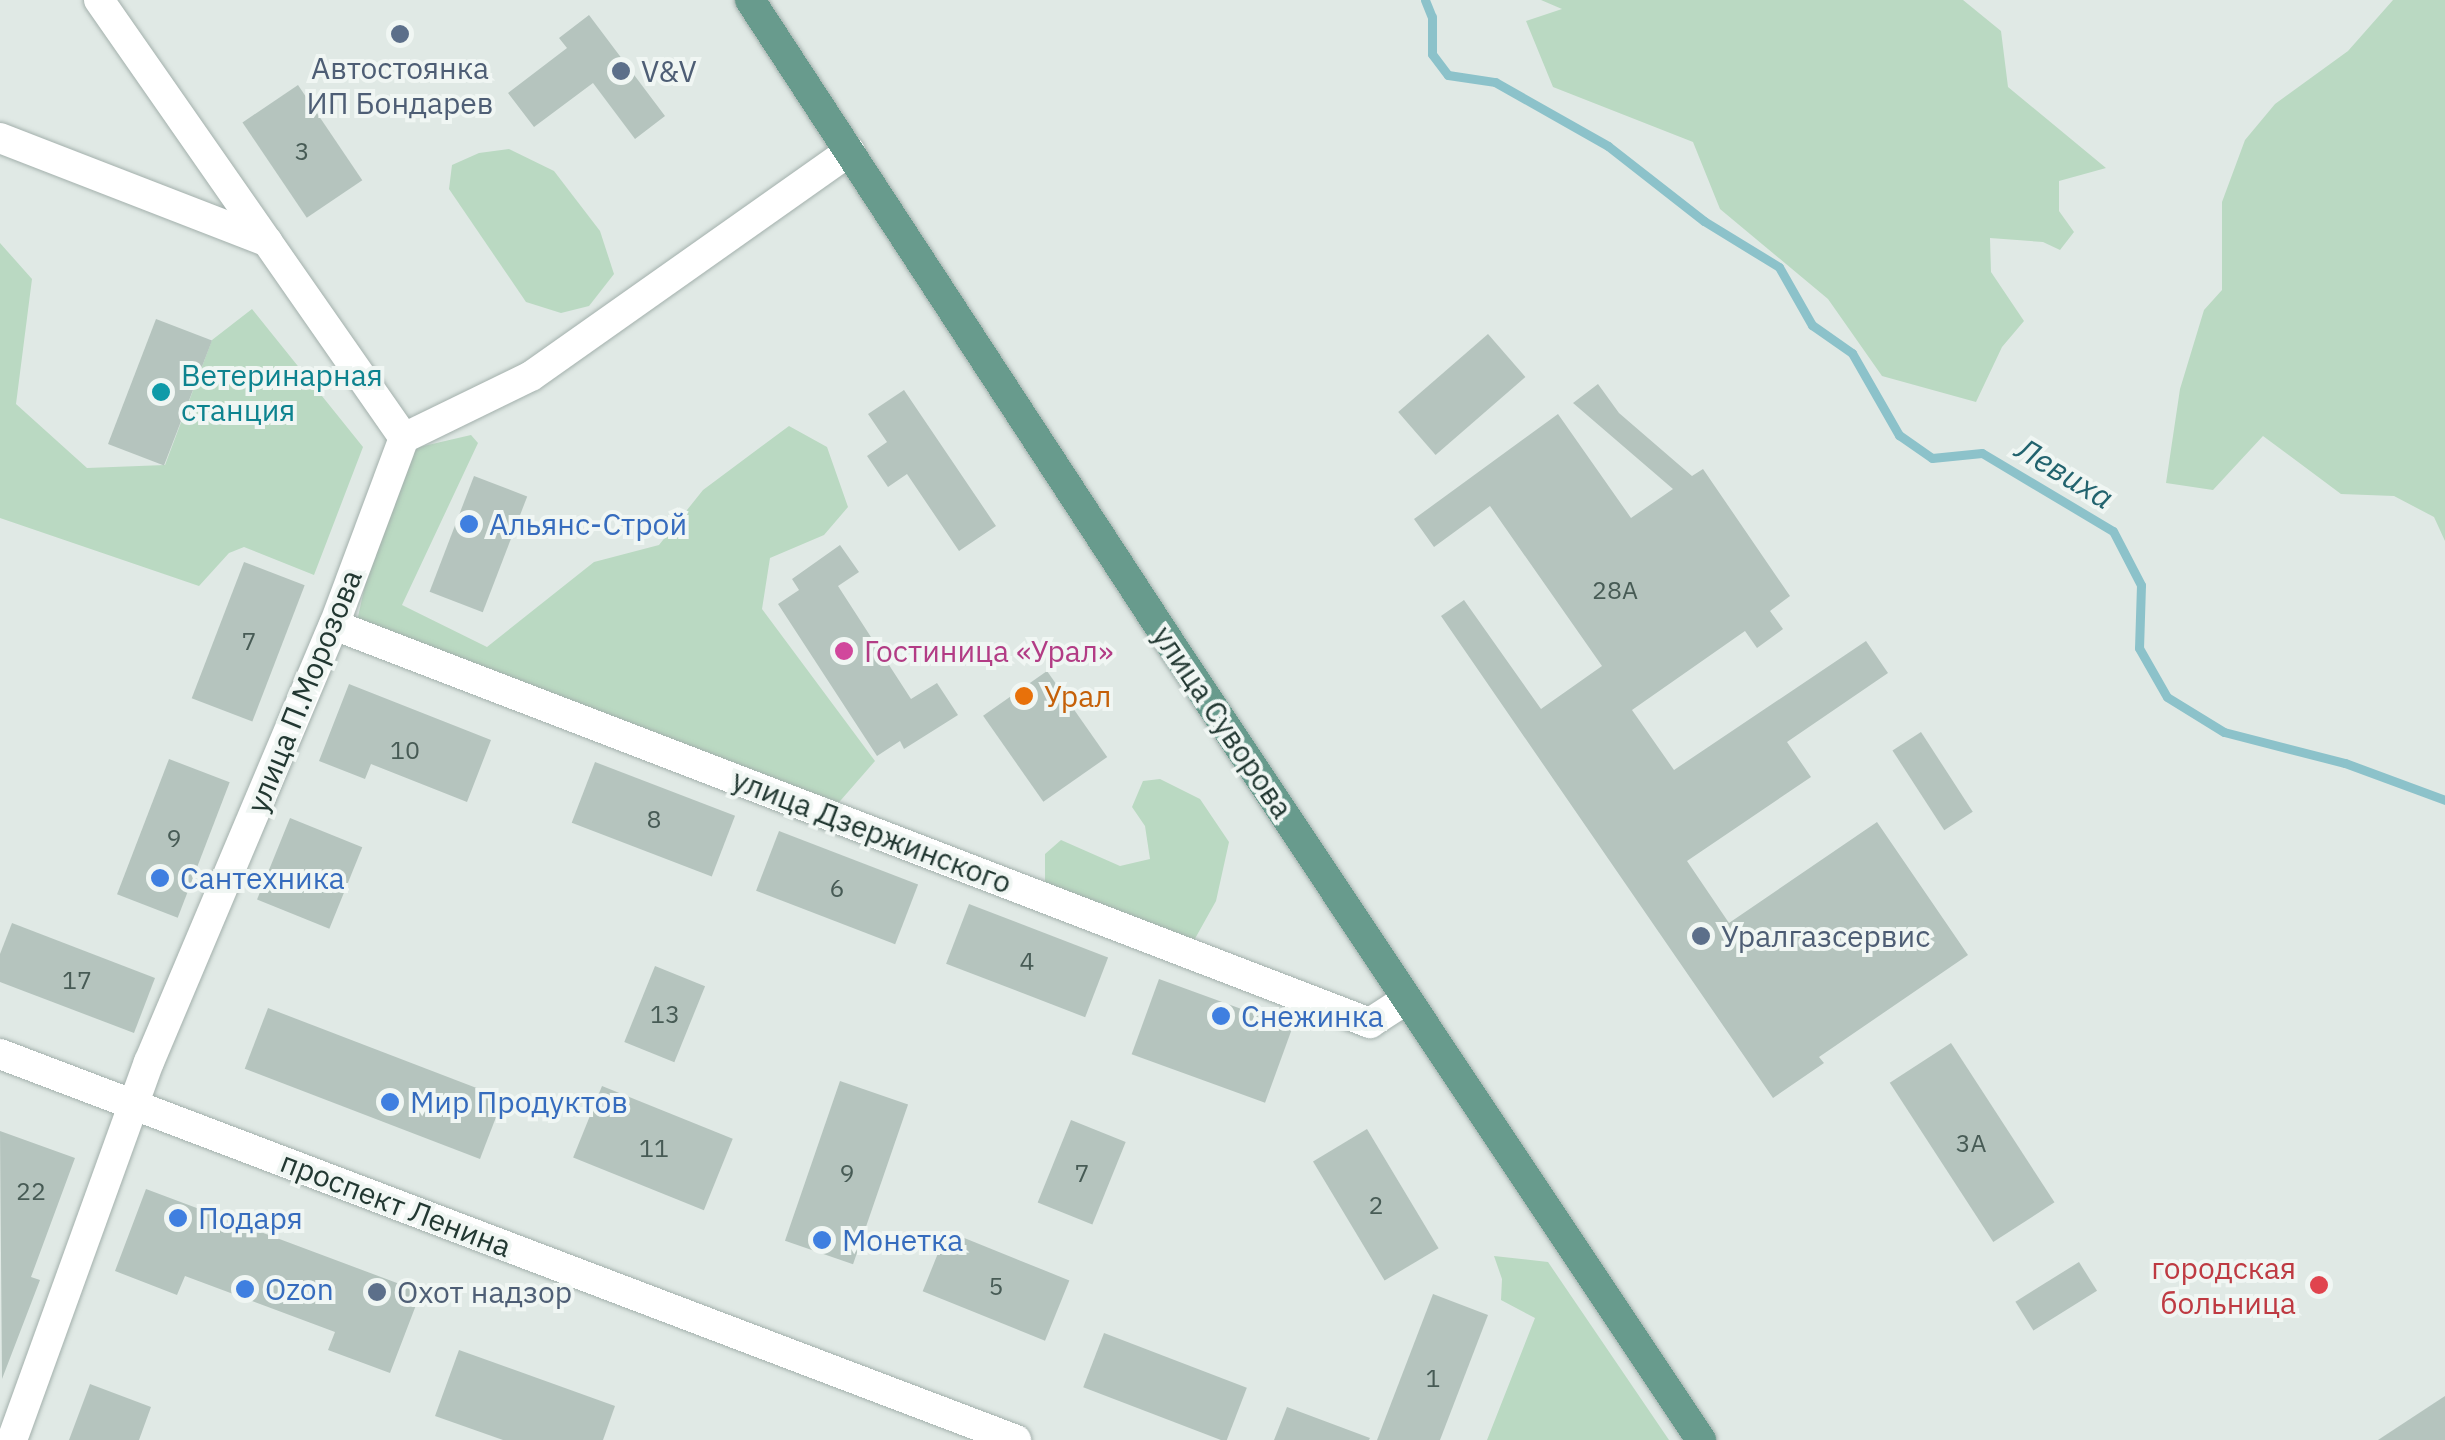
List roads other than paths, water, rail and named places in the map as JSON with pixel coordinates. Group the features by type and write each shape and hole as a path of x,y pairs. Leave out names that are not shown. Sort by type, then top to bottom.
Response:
{"main road":[{"name":"улица Суворова","path":"750,0 1406,999 1701,1440"}],"street":[{"path":"99,0 404,438 531,376 850,151"},
{"path":"0,138 268,242"},
{"name":"улица П.Морозова","path":"12,1440 133,1105 334,624 404,438"},
{"name":"улица Дзержинского","path":"334,624 1370,1023 1406,999"},
{"name":"проспект Ленина","path":"0,1054 1016,1440"}],"waterway":[{"name":"Левиха","path":"1425,0 1432,17 1432,54 1448,75 1495,82 1608,146 1704,221 1779,267 1812,325 1852,353 1899,435 1932,458 1982,453 2113,531 2141,585 2139,648 2167,697 2224,732 2345,763 2445,800"}],"place":[{"name":"Автостоянка ИП Бондарев","path":"400,34"},
{"name":"V&V","path":"621,71"},
{"name":"Ветеринарная станция","path":"161,392"},
{"name":"Альянс-Строй","path":"469,524"},
{"name":"Гостиница «Урал»","path":"844,651"},
{"name":"Урал","path":"1024,696"},
{"name":"Сантехника","path":"160,878"},
{"name":"Уралгазсервис","path":"1701,936"},
{"name":"Снежинка","path":"1221,1016"},
{"name":"Мир Продуктов","path":"390,1102"},
{"name":"Подаря","path":"178,1218"},
{"name":"Монетка","path":"822,1240"},
{"name":"городская больница","path":"2319,1285"},
{"name":"Ozon","path":"245,1289"},
{"name":"Охот надзор","path":"377,1292"}]}
